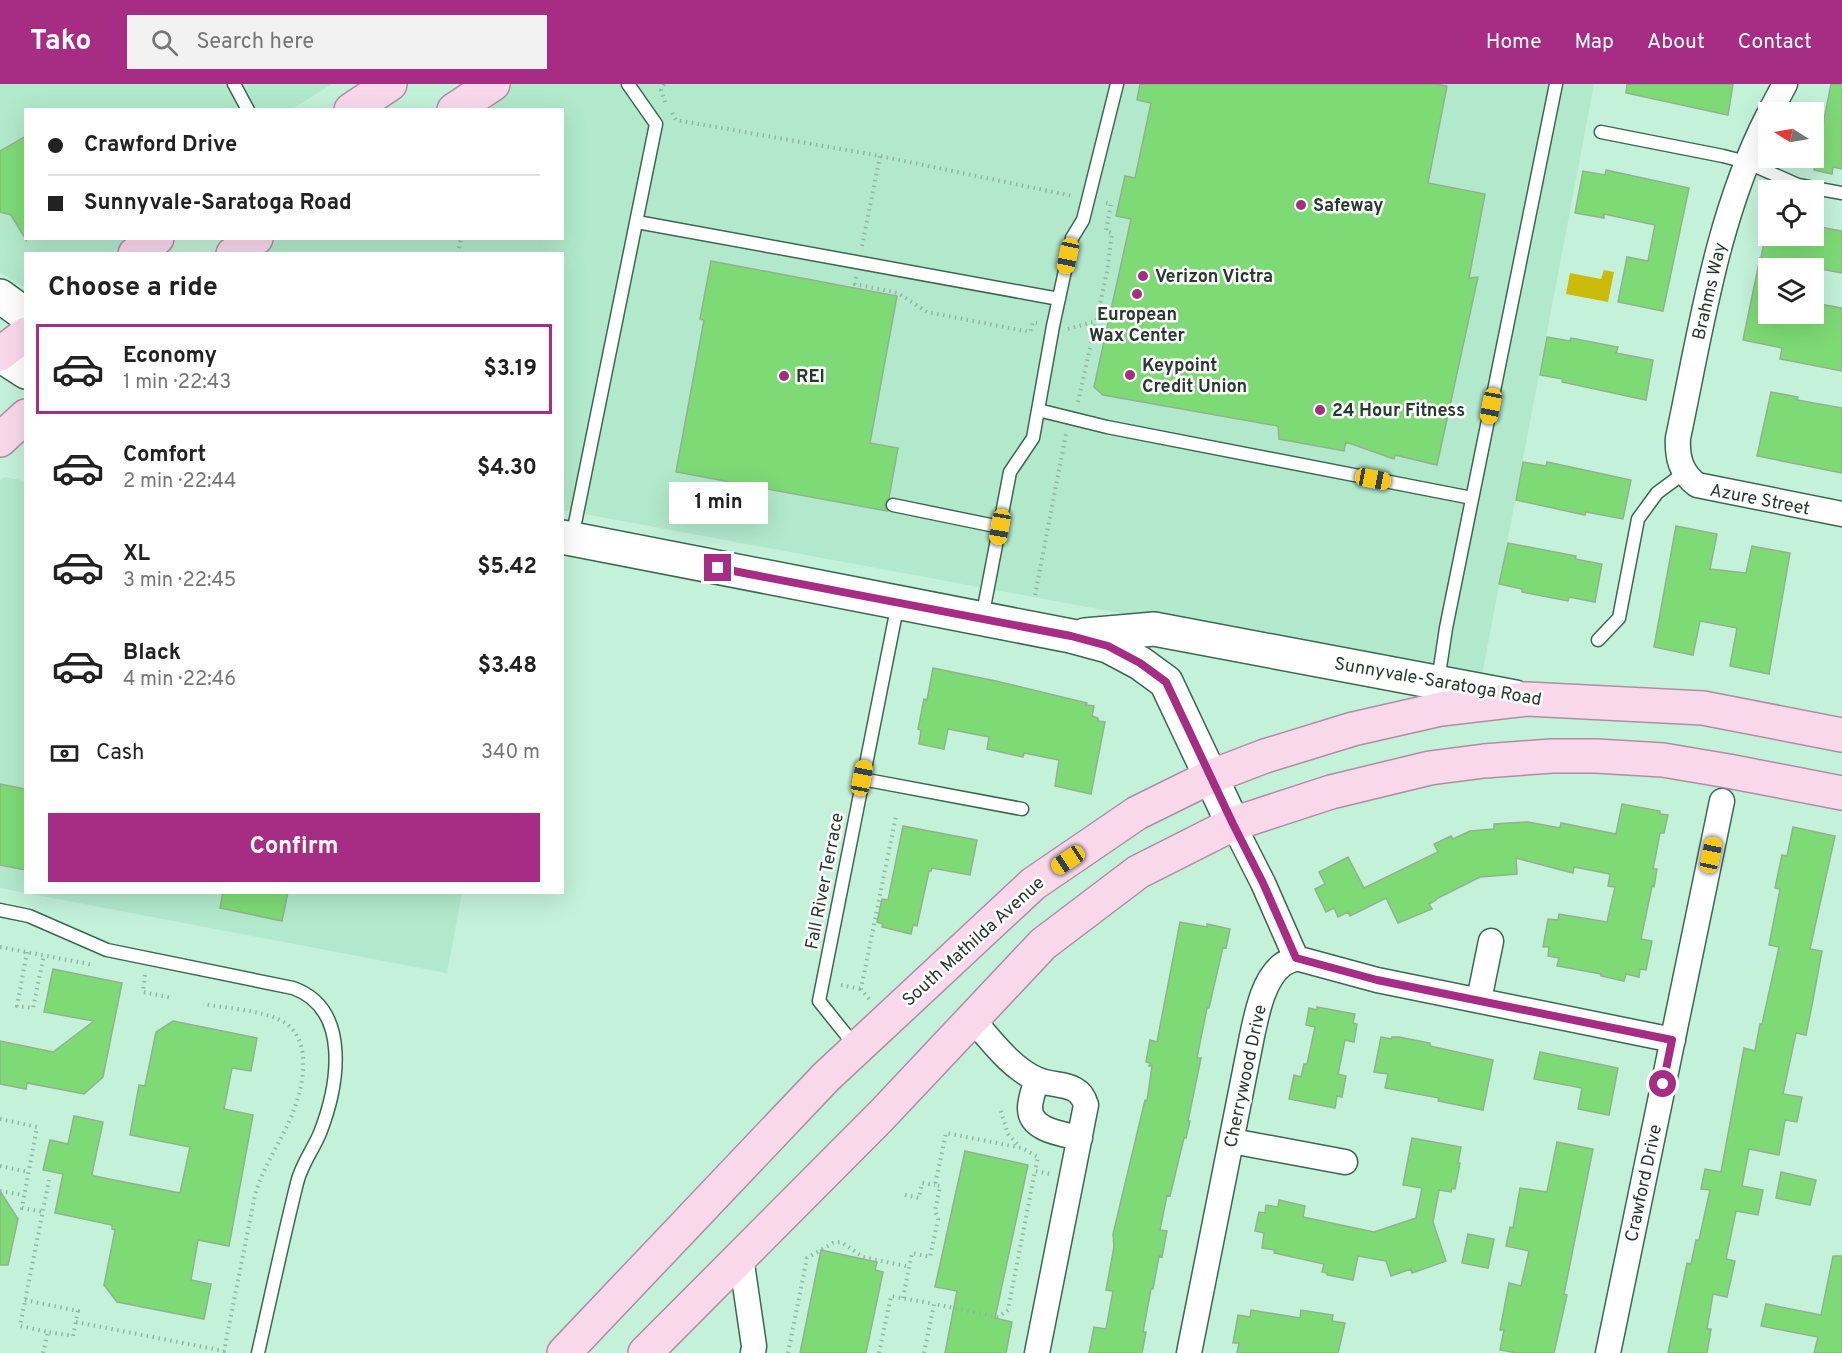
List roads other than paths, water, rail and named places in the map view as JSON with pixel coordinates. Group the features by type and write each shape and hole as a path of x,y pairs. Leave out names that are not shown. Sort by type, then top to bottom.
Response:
{"main road":[{"path":"354,108 390,84"},
{"path":"457,108 493,84"},
{"path":"138,252 154,240"},
{"path":"236,252 253,240"},
{"path":"0,296 24,314"},
{"path":"24,336 0,354 24,371"},
{"path":"0,440 24,418"},
{"name":"Sunnyvale-Saratoga Road","path":"567,538 1071,636 1108,646 1140,663 1166,682 1233,824"},
{"name":"Sunnyvale-Saratoga Road","path":"1071,636 1154,629 1527,699 1703,708 1842,735"},
{"name":"South Mathilda Avenue","path":"564,1353 826,1077 1033,884 1137,813 1210,777 1265,756 1353,729 1441,710 1527,699"},
{"path":"645,1353 881,1116 1043,944 1138,872 1233,824 1332,792 1420,770 1484,761 1552,756 1663,760 1842,793"}],"street":[{"name":"Brahms Way","path":"1775,102 1785,84"},
{"name":"Brahms Way","path":"1684,472 1679,462 1678,438 1713,268 1728,214 1746,162 1758,137"},
{"name":"Azure Street","path":"1684,472 1696,485 1710,490 1842,514"},
{"name":"Crawford Drive","path":"1608,1353 1722,801"},
{"path":"1233,824 1263,883 1296,958 1377,980 1672,1040"},
{"path":"1479,1000 1491,941"},
{"name":"Cherrywood Drive","path":"1189,1353 1260,1001 1268,984 1282,965 1296,958"},
{"path":"972,1019 1014,1065 1037,1080 1068,1086 1082,1095 1086,1111 1037,1353"},
{"path":"1037,1080 1030,1106 1030,1113 1037,1124 1080,1138"},
{"path":"1232,1141 1345,1162"},
{"path":"741,1257 754,1346 753,1353"}],"lane":[{"path":"234,84 247,108"},
{"path":"567,538 637,222 656,124 628,84"},
{"path":"982,620 1010,472 1033,438 1072,238 1083,220 1117,84"},
{"path":"1438,683 1446,628 1556,84"},
{"path":"1600,132 1723,156 1746,162 1798,185 1842,193"},
{"path":"637,222 1059,299"},
{"path":"1038,410 1107,427 1472,498"},
{"path":"1598,640 1619,618 1638,519 1657,493 1684,472"},
{"path":"893,505 1000,527"},
{"name":"Fall River Terrace","path":"857,1048 819,1001 898,603"},
{"path":"862,778 1022,809"},
{"path":"0,910 29,916 107,950 293,988 315,1000 326,1015 333,1033 336,1053 332,1093 319,1135 298,1180 258,1353"}],"place":[{"name":"Safeway","path":"1301,205"},
{"name":"Verizon Victra","path":"1143,276"},
{"name":"European Wax Center","path":"1137,294"},
{"name":"Keypoint Credit Union","path":"1130,375"},
{"name":"REI","path":"784,376"},
{"name":"24 Hour Fitness","path":"1320,410"}]}
